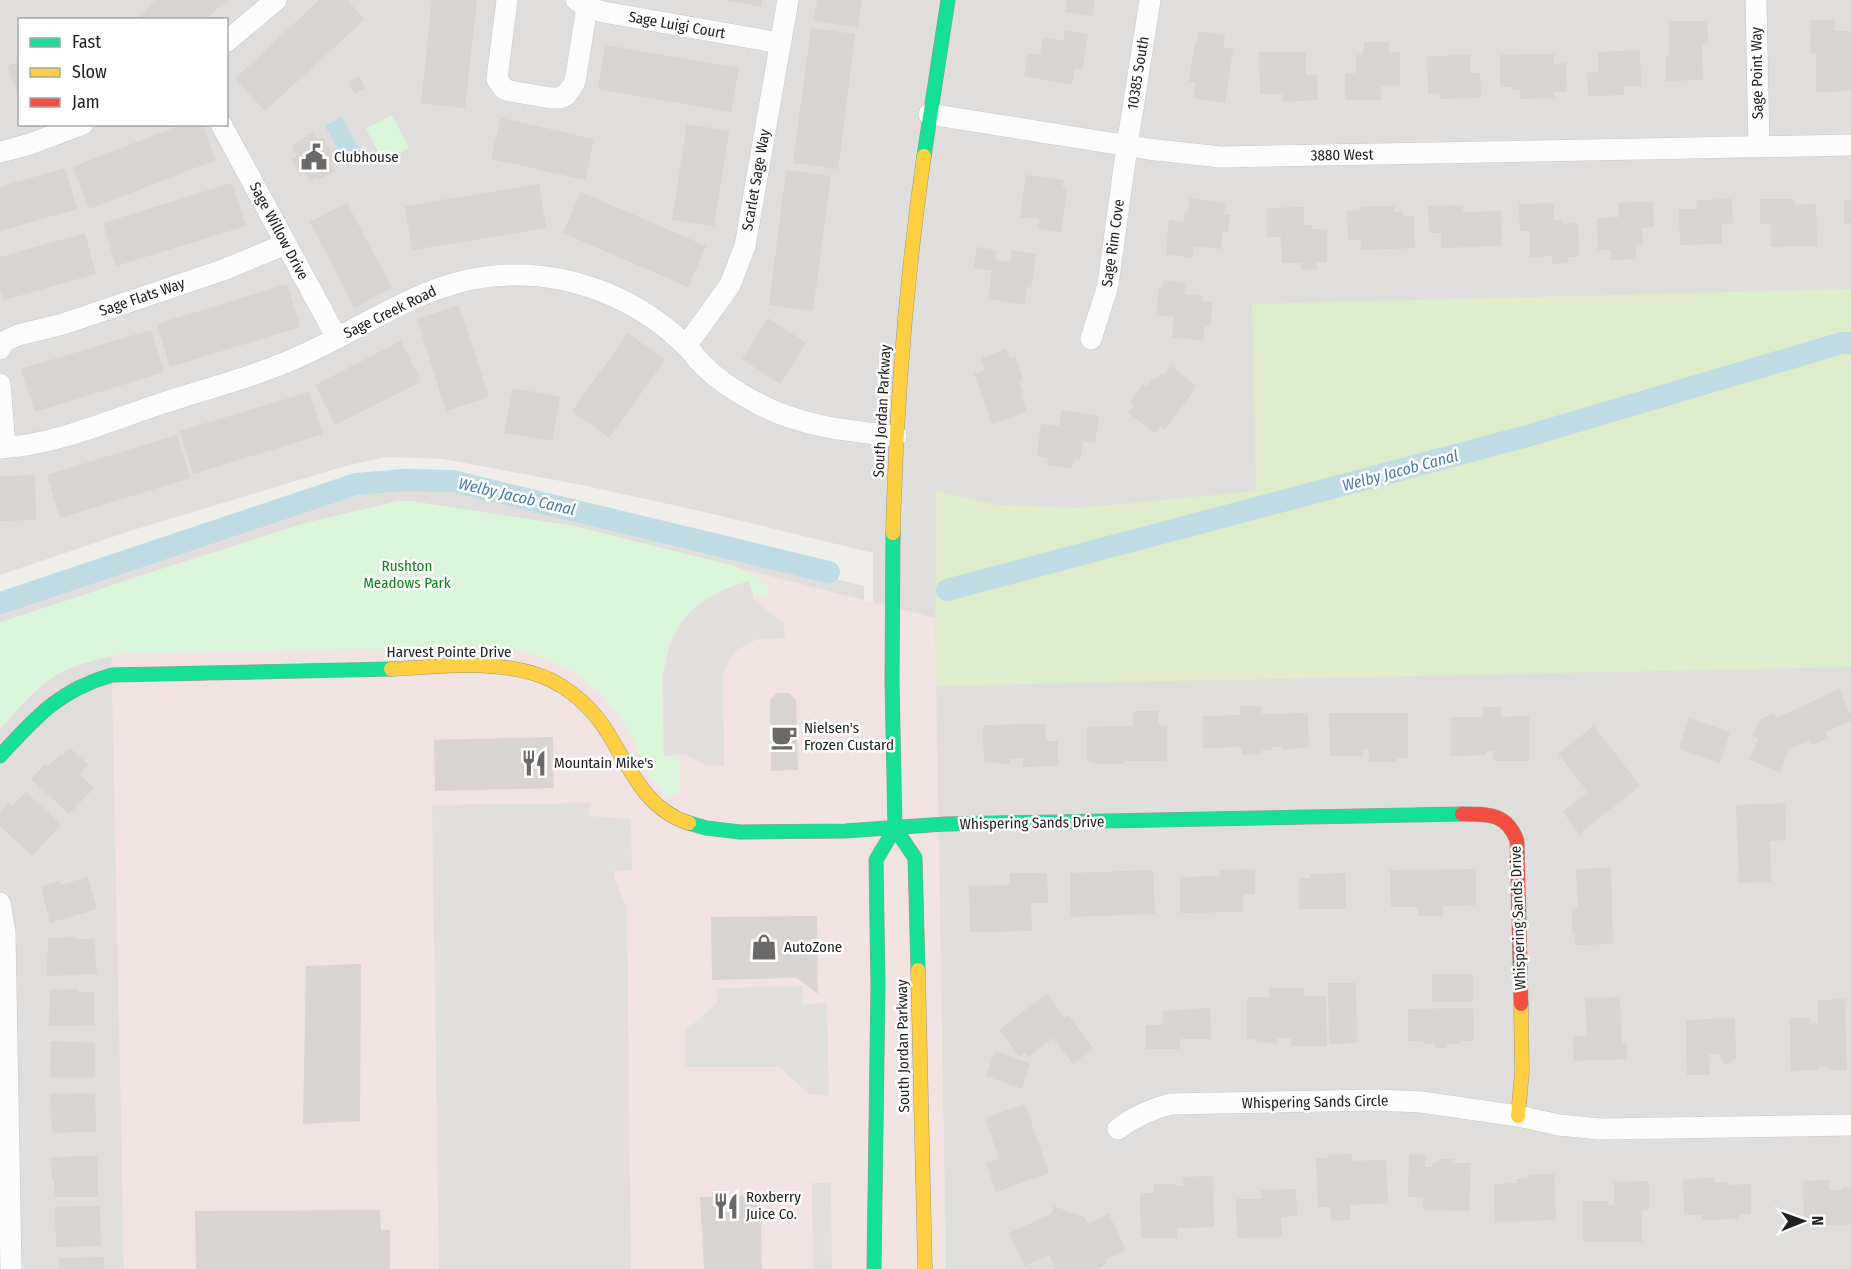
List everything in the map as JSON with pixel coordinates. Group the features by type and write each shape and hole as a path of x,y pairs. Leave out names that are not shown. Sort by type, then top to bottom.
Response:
{"street":[{"path":"228,40 276,0"},
{"path":"507,0 497,73 500,84 510,91 551,98 566,95 574,82 581,4"},
{"name":"Scarlet Sage Way","path":"686,346 722,297 741,260 788,0"},
{"name":"South Jordan Parkway","path":"925,1269 915,858 896,828 892,609 896,436 909,274 929,114 948,0"},
{"name":"10385 South","path":"1127,146 1150,0"},
{"name":"Sage Point Way","path":"1756,0 1759,147"},
{"name":"Sage Luigi Court","path":"581,4 780,43"},
{"name":"3880 West","path":"929,114 1127,146 1236,157 1851,145"},
{"path":"0,152 30,144 78,126"},
{"name":"Sage Willow Drive","path":"222,126 337,338"},
{"name":"Sage Rim Cove","path":"1092,339 1108,285 1127,146"},
{"name":"Sage Flats Way","path":"0,349 5,341 18,334 63,324 222,270 286,244"},
{"name":"Sage Creek Road","path":"2,447 48,441 282,364 337,338 399,304 442,286 481,277 511,275 563,279 619,298 660,325 728,386 778,413 801,422 845,431 896,436"},
{"path":"0,384 2,447"},
{"name":"Harvest Pointe Drive","path":"0,756 59,697 80,684 112,675 499,666 534,673 565,688 579,699 603,725 637,783 646,794 666,812 683,821 705,828 740,832 896,828"},
{"name":"Whispering Sands Drive","path":"896,828 945,824 1474,813 1499,817 1509,824 1514,832 1518,852 1522,1072 1518,1116"},
{"name":"South Jordan Parkway","path":"874,1269 878,985 876,860 896,828"},
{"path":"0,903 5,932 5,1151 11,1269"},
{"name":"Whispering Sands Circle","path":"1118,1129 1134,1117 1152,1108 1171,1104 1379,1100 1420,1102 1518,1116"},
{"path":"1518,1116 1559,1125 1600,1129 1851,1125"}],"shaded area":[{"path":"0,0 1851,0 1851,1269 946,1269 935,686 873,687 873,553 577,484 443,459 386,457 349,465 133,530 0,575"},
{"path":"414,487 466,493 595,518 864,586 864,603 115,719 124,1269 0,1269 0,609 223,535 370,492"},
{"path":"399,501 574,526 935,618 946,1269 124,1269 110,585 305,523"},
{"path":"749,581 754,600 784,623 785,638 758,639 738,649 730,658 723,673 724,766 707,765 683,754 664,756 663,675 670,644 681,623 694,608 720,591"},
{"path":"590,803 589,816 631,819 632,870 614,871 614,878 627,908 631,1269 439,1269 432,805"},
{"path":"803,986 803,1004 827,1003 829,1096 809,1094 779,1067 685,1067 685,1031 717,1003 716,988"},
{"path":"812,1183 831,1183 832,1269 813,1269"}],"green space":[{"path":"392,115 409,148 383,162 366,129"},
{"path":"1851,289 1851,667 935,686 936,491 997,505 1079,508 1256,491 1252,304"},
{"name":"Rushton Meadows Park","path":"399,501 574,526 731,565 756,576 770,588 767,595 754,596 749,581 719,592 702,602 679,624 692,633 685,647 669,642 662,680 663,757 680,757 680,792 668,797 650,776 628,729 602,695 586,681 570,670 533,654 490,646 122,654 81,664 58,674 35,692 0,729 0,622 305,523"}],"water":[{"path":"342,117 362,155 346,164 325,126"}],"building":[{"path":"157,0 228,0 206,18 140,18 139,16"},
{"path":"319,0 347,0 365,19 265,111 235,79"},
{"path":"432,0 477,0 465,108 421,103"},
{"path":"725,0 762,0 761,7"},
{"path":"817,0 862,0 858,27 814,21"},
{"path":"1067,0 1095,0 1092,16 1065,12"},
{"path":"1811,20 1835,20 1835,31 1851,31 1851,91 1816,92 1816,54 1810,54"},
{"path":"1669,21 1707,21 1708,43 1702,43 1703,80 1666,81"},
{"path":"811,28 855,34 838,169 793,163"},
{"path":"1065,30 1088,34 1082,70 1075,69 1072,85 1024,76 1028,53 1040,55 1043,38 1063,41"},
{"path":"1199,31 1225,35 1223,47 1233,49 1225,103 1193,98 1196,83 1189,82 1195,42 1197,42"},
{"path":"1364,42 1389,42 1389,52 1400,52 1400,85 1381,86 1381,100 1345,100 1345,73 1356,73 1356,55 1363,55"},
{"path":"605,45 739,68 731,112 598,89"},
{"path":"1640,50 1641,86 1624,86 1624,95 1588,96 1587,73 1598,72 1598,52"},
{"path":"1259,52 1306,52 1306,75 1317,75 1318,100 1282,102 1282,94 1260,94"},
{"path":"1554,54 1554,64 1566,63 1567,92 1554,92 1554,98 1520,99 1520,90 1513,90 1513,87 1500,87 1500,55"},
{"path":"1470,55 1470,73 1480,73 1481,98 1439,99 1439,93 1428,94 1427,56"},
{"path":"18,62 18,95 7,66"},
{"path":"359,76 365,88 354,94 348,82"},
{"path":"501,118 594,139 585,180 491,159"},
{"path":"687,124 729,131 714,226 672,220"},
{"path":"178,126 203,126 216,160 89,209 73,167"},
{"name":"Clubhouse","path":"313,132 318,140 323,137 336,160 330,163 335,171 318,180 316,177 310,181 304,169 299,172 291,159 297,156 292,146"},
{"path":"65,168 77,209 0,231 0,187"},
{"path":"786,170 831,176 813,311 769,305"},
{"path":"1026,175 1064,180 1062,188 1067,189 1061,232 1038,229 1039,219 1020,217"},
{"path":"232,183 246,226 116,266 103,223"},
{"path":"539,184 546,228 412,250 405,206"},
{"path":"581,192 706,246 688,287 563,233"},
{"path":"1190,198 1226,203 1224,214 1230,215 1228,232 1223,231 1221,249 1194,246 1192,258 1166,254 1169,220 1184,222"},
{"path":"1732,199 1733,224 1722,224 1722,244 1680,245 1679,209 1697,209 1696,200"},
{"path":"1760,199 1795,199 1795,205 1816,204 1817,246 1771,247 1771,224 1760,224"},
{"path":"1844,200 1851,200 1851,223 1844,224"},
{"path":"1653,201 1654,227 1642,228 1643,245 1636,245 1636,259 1611,260 1611,250 1598,250 1597,218 1619,217 1618,203"},
{"path":"347,203 392,288 354,308 310,222"},
{"path":"1554,203 1554,220 1563,220 1563,224 1578,223 1579,257 1568,257 1568,263 1552,264 1552,256 1530,257 1530,231 1520,231 1519,204"},
{"path":"1463,205 1463,212 1501,211 1502,246 1441,248 1441,233 1429,233 1428,206"},
{"path":"1394,206 1394,212 1403,211 1403,216 1414,216 1415,248 1361,250 1361,240 1348,240 1347,211 1359,211 1359,207"},
{"path":"1304,207 1304,225 1312,225 1312,229 1327,229 1327,262 1316,262 1317,269 1301,270 1301,263 1282,263 1281,237 1267,237 1267,208"},
{"path":"85,233 96,274 4,300 0,288 0,257"},
{"path":"977,247 997,250 995,260 1010,262 1012,250 1036,254 1031,288 1027,287 1024,305 988,299 992,271 974,268"},
{"path":"1164,280 1186,283 1184,294 1203,296 1203,301 1213,302 1210,327 1205,326 1203,341 1172,337 1174,317 1156,315 1159,289 1162,289"},
{"path":"287,284 300,327 170,367 157,324"},
{"path":"459,305 489,397 446,411 417,319"},
{"path":"768,318 806,343 780,384 742,359"},
{"path":"151,330 164,372 35,412 21,369"},
{"path":"628,333 665,360 609,438 572,411"},
{"path":"401,341 421,382 335,425 315,385"},
{"path":"1006,349 1010,359 1016,357 1023,380 1019,382 1023,392 1020,393 1027,412 992,424 974,374 985,370 981,358"},
{"path":"1171,366 1197,386 1165,429 1161,426 1155,433 1128,413 1134,405 1130,402 1143,384 1147,387 1155,377 1157,379 1162,373 1164,375"},
{"path":"513,388 560,397 552,441 504,433"},
{"path":"309,392 323,434 193,474 180,431"},
{"path":"1061,410 1099,416 1095,443 1083,441 1080,460 1074,459 1072,469 1047,465 1048,458 1037,456 1041,424 1059,426"},
{"path":"177,435 190,478 60,518 47,475"},
{"path":"35,475 36,520 0,521 0,476"},
{"path":"1839,689 1851,715 1851,721 1825,732 1828,738 1812,745 1810,740 1788,750 1780,772 1750,760 1758,739 1753,736 1759,720 1774,713 1777,718"},
{"name":"Nielsen's Frozen Custard","path":"777,693 789,693 796,700 798,770 771,771 770,704 771,699"},
{"path":"1240,706 1262,706 1262,714 1308,713 1309,747 1283,750 1282,747 1271,747 1271,750 1262,750 1261,754 1242,755 1242,747 1203,748 1203,716 1240,715"},
{"path":"1483,707 1501,707 1501,717 1529,716 1529,761 1493,761 1493,751 1486,751 1486,755 1451,756 1451,717 1483,717"},
{"path":"1133,711 1158,711 1158,725 1167,725 1167,761 1125,761 1125,764 1087,762 1087,727 1133,726"},
{"path":"1329,713 1408,713 1408,758 1397,758 1397,762 1369,762 1369,749 1363,749 1363,756 1330,756"},
{"path":"1689,718 1730,732 1720,763 1679,749"},
{"path":"1045,724 1046,741 1058,741 1058,766 1023,767 1023,758 1010,759 1010,764 984,762 983,725"},
{"path":"1594,726 1640,786 1579,834 1563,812 1588,792 1558,754"},
{"path":"553,737 554,788 435,791 434,740"},
{"path":"70,748 88,765 79,774 94,788 69,814 31,779 45,764 48,767 60,754 62,756"},
{"path":"26,792 61,825 32,856 0,826 0,812 9,803 12,806"},
{"path":"1785,803 1786,840 1770,841 1771,882 1739,883 1736,805"},
{"path":"1611,868 1613,944 1575,945 1575,934 1572,934 1572,909 1578,909 1576,869"},
{"path":"1255,869 1255,894 1243,894 1243,912 1180,913 1180,877 1220,876 1220,870"},
{"path":"1476,869 1476,905 1443,906 1443,916 1418,916 1418,907 1391,907 1390,870"},
{"path":"1153,870 1155,914 1071,917 1070,873"},
{"path":"1010,873 1047,873 1048,903 1031,903 1032,931 970,932 969,886 1010,885"},
{"path":"1345,873 1346,909 1299,909 1299,878 1310,878 1310,874"},
{"path":"88,877 97,909 50,923 41,886 60,881 61,885"},
{"name":"AutoZone","path":"817,916 818,994 797,978 712,980 711,917"},
{"path":"74,937 75,939 94,939 97,974 47,976 48,938"},
{"path":"361,964 360,1121 303,1124 306,966"},
{"path":"1432,974 1473,974 1473,1002 1432,1002"},
{"path":"1328,983 1356,983 1357,1043 1329,1044"},
{"path":"1269,988 1304,988 1304,996 1326,996 1327,1046 1291,1046 1291,1038 1277,1038 1277,1044 1247,1039 1247,997 1269,997"},
{"path":"77,989 77,992 94,992 94,1025 49,1026 50,990"},
{"path":"1047,993 1065,1018 1068,1015 1093,1048 1073,1064 1053,1038 1028,1057 1025,1052 1020,1057 999,1030"},
{"path":"1620,997 1622,1043 1627,1043 1627,1059 1574,1061 1573,1036 1587,1036 1585,998"},
{"path":"1845,999 1847,1070 1827,1070 1827,1067 1819,1067 1819,1070 1791,1071 1790,1018 1810,1018 1810,1024 1818,1023 1818,1000"},
{"path":"1210,1008 1211,1039 1180,1039 1180,1049 1146,1049 1146,1025 1163,1025 1163,1011"},
{"path":"1473,1008 1474,1041 1460,1041 1460,1044 1447,1044 1447,1048 1435,1048 1435,1044 1408,1041 1408,1009"},
{"path":"1735,1018 1736,1058 1731,1063 1724,1064 1719,1054 1709,1054 1710,1075 1687,1075 1686,1020"},
{"path":"51,1041 95,1043 95,1077 50,1078"},
{"path":"995,1051 1030,1064 1022,1089 986,1076"},
{"path":"95,1093 96,1132 52,1133 50,1094"},
{"path":"1025,1104 1049,1173 996,1192 986,1163 999,1159 985,1118"},
{"path":"1352,1154 1352,1161 1386,1160 1388,1203 1350,1205 1350,1220 1331,1221 1330,1207 1318,1207 1316,1158"},
{"path":"1409,1154 1426,1155 1425,1167 1432,1167 1432,1162 1438,1162 1438,1159 1453,1159 1452,1163 1471,1163 1469,1211 1423,1210 1423,1197 1408,1197"},
{"path":"97,1156 98,1197 55,1197 51,1157"},
{"path":"1554,1174 1556,1220 1495,1222 1494,1184 1517,1183 1517,1179 1529,1178 1529,1175"},
{"path":"1213,1176 1214,1227 1177,1228 1177,1238 1141,1238 1140,1193 1154,1193 1154,1184 1184,1186 1183,1177"},
{"path":"1714,1177 1715,1182 1729,1182 1730,1185 1751,1184 1751,1214 1739,1214 1739,1219 1702,1220 1702,1215 1684,1215 1683,1180"},
{"path":"1829,1180 1829,1190 1851,1187 1851,1225 1804,1226 1803,1181"},
{"path":"1649,1181 1649,1210 1642,1210 1642,1242 1583,1242 1583,1201 1608,1201 1607,1205 1614,1205 1614,1182"},
{"path":"1296,1189 1297,1216 1281,1217 1282,1237 1237,1238 1236,1199 1261,1199 1261,1190"},
{"path":"758,1196 759,1216 761,1216 762,1269 704,1269 700,1197"},
{"path":"100,1206 101,1246 56,1247 55,1207"},
{"path":"1054,1206 1085,1218 1088,1224 1109,1214 1126,1250 1105,1260 1107,1264 1096,1269 1056,1269 1049,1255 1024,1266 1009,1233 1051,1214"},
{"path":"380,1210 381,1230 390,1230 390,1269 196,1269 195,1211"},
{"path":"104,1257 104,1269 59,1269 59,1258"}],"waterway":[{"name":"Welby Jacob Canal","path":"947,590 1524,437 1842,343 1851,343"},
{"name":"Welby Jacob Canal","path":"0,603 356,484 404,480 452,481 829,572"}],"traffic: fast":[{"path":"924,156 948,0"},
{"path":"893,533 892,681 895,828 915,858 918,970"},
{"path":"0,756 50,706 77,688 112,675 391,669"},
{"path":"689,823 706,828 740,832 845,831 945,824 1462,814"},
{"path":"874,1269 878,985 876,860 895,828"}],"traffic: slow":[{"path":"893,533 903,344 924,156"},
{"path":"391,669 480,665 515,669 553,681 590,709 648,796 673,816 689,823"},
{"path":"918,970 925,1269"},
{"path":"1518,1116 1522,1072 1521,1004"}],"traffic: jam":[{"path":"1462,814 1488,815 1502,820 1508,825 1517,841 1521,1004"}],"place":[{"name":"Clubhouse","path":"314,157"},
{"name":"Nielsen's Frozen Custard","path":"784,737"},
{"name":"Mountain Mike's","path":"534,763"},
{"name":"AutoZone","path":"764,947"},
{"name":"Roxberry Juice Co.","path":"726,1206"}]}
